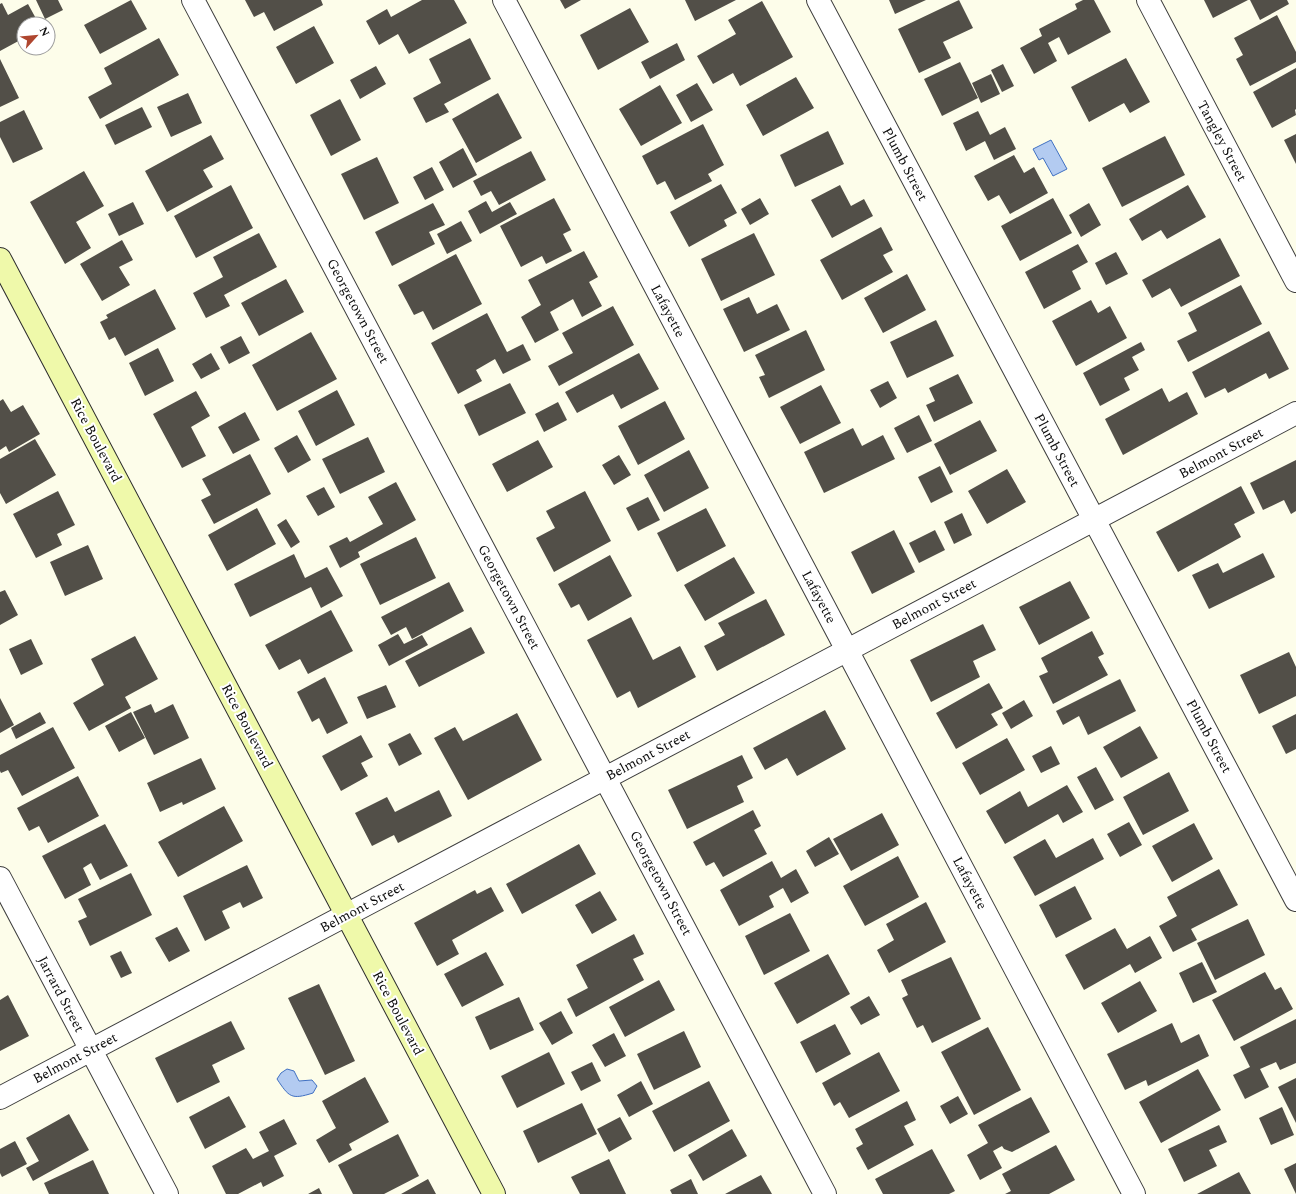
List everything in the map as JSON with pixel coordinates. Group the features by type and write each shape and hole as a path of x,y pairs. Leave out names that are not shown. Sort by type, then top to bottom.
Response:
{"main road":[{"name":"Rice Boulevard","path":"0,259 494,1194"}],"street":[{"name":"Georgetown Street","path":"193,0 825,1194"},
{"name":"Lafayette","path":"504,0 1134,1194"},
{"name":"Plumb Street","path":"818,0 1296,900"},
{"name":"Tangley Street","path":"1148,0 1296,281"},
{"name":"Belmont Street","path":"0,1098 1296,413"},
{"name":"Jarrard Street","path":"0,878 167,1194"}],"water":[{"path":"1051,140 1067,169 1053,176 1043,158 1039,160 1033,149"},
{"path":"287,1069 294,1071 299,1081 312,1080 317,1086 313,1093 295,1096 288,1093 277,1079 281,1073"}],"building":[{"path":"36,0 58,0 63,10 51,16 44,16"},
{"path":"131,0 147,29 100,54 84,25"},
{"path":"245,0 321,0 323,5 274,31 264,12 254,17"},
{"path":"422,0 454,0 467,23 409,54 398,34 379,45 366,21 387,9 391,17"},
{"path":"560,0 581,0 565,9"},
{"path":"685,0 736,0 695,21"},
{"path":"889,0 926,0 895,14"},
{"path":"959,0 973,28 943,42 951,58 919,73 898,29"},
{"path":"1083,0 1094,0 1111,32 1068,55 1059,37 1048,43 1057,61 1034,74 1020,48 1042,36 1039,29 1077,9 1075,4"},
{"path":"1204,0 1248,0 1213,18"},
{"path":"1250,0 1287,0 1289,4 1260,20"},
{"path":"762,1 793,57 740,86 733,73 713,84 697,56 736,34 728,20"},
{"path":"2,3 8,15 28,4 35,16 16,16 16,42 0,51 0,4"},
{"path":"630,8 649,42 598,70 580,35"},
{"path":"1277,15 1296,52 1296,62 1250,86 1236,59 1243,55 1234,38"},
{"path":"314,26 334,63 296,84 276,47"},
{"path":"159,38 179,75 100,119 88,97 112,84 104,68"},
{"path":"470,38 491,79 444,104 449,112 426,123 413,98 441,83 429,59"},
{"path":"677,43 685,60 650,79 641,62"},
{"path":"1126,58 1150,102 1130,113 1124,103 1089,122 1071,87"},
{"path":"0,59 19,98 0,107"},
{"path":"960,62 978,98 942,116 924,79"},
{"path":"1003,64 1014,86 1002,92 991,70"},
{"path":"376,66 386,84 360,99 350,80"},
{"path":"1296,68 1296,115 1272,128 1253,92"},
{"path":"991,74 1000,94 981,103 972,83"},
{"path":"796,77 814,108 763,136 746,105"},
{"path":"697,83 713,110 691,122 676,95"},
{"path":"660,85 682,123 641,146 619,109"},
{"path":"188,93 202,123 171,137 157,107"},
{"path":"498,93 522,138 476,163 452,119"},
{"path":"340,99 361,140 331,156 310,115"},
{"path":"142,107 152,127 115,145 105,125"},
{"path":"24,110 43,149 13,163 0,137 0,122"},
{"path":"978,111 990,135 1005,127 1016,149 994,160 985,141 966,151 953,123"},
{"path":"703,124 724,165 708,174 712,181 675,200 665,181 657,185 642,156"},
{"path":"828,131 844,164 795,187 780,155"},
{"path":"1296,134 1296,164 1284,140"},
{"path":"211,135 224,159 203,170 213,187 167,212 145,171"},
{"path":"1165,136 1185,175 1122,207 1102,168"},
{"path":"463,148 477,175 453,188 439,162"},
{"path":"531,151 546,180 499,205 491,191 481,196 473,181"},
{"path":"1014,155 1024,173 1034,167 1048,193 1010,214 999,195 988,201 974,176"},
{"path":"377,157 399,203 364,220 341,174"},
{"path":"432,167 444,190 425,200 413,177"},
{"path":"84,171 104,206 76,222 91,248 65,264 30,202"},
{"path":"721,184 737,213 724,220 727,226 689,247 670,212"},
{"path":"231,185 253,228 196,258 174,216"},
{"path":"840,185 851,206 864,199 873,216 832,238 811,200"},
{"path":"1188,185 1206,217 1167,239 1161,230 1142,241 1129,219"},
{"path":"554,198 571,230 563,234 572,251 546,264 542,256 521,267 500,226"},
{"path":"760,198 769,214 750,225 741,209"},
{"path":"1053,198 1072,233 1020,261 1001,226"},
{"path":"486,201 492,212 510,202 517,214 480,234 468,211"},
{"path":"133,202 144,224 119,236 108,214"},
{"path":"433,203 445,225 429,232 435,244 392,266 375,232"},
{"path":"1089,203 1101,225 1081,237 1069,215"},
{"path":"461,221 472,241 447,254 437,234"},
{"path":"881,227 893,250 883,255 893,272 842,300 820,260"},
{"path":"259,233 277,267 224,295 230,306 206,318 193,293 223,277 213,257"},
{"path":"754,233 775,275 721,301 701,259"},
{"path":"1220,238 1240,276 1181,307 1170,288 1152,298 1142,280"},
{"path":"122,240 133,260 119,267 130,285 102,301 80,264"},
{"path":"1078,244 1088,262 1072,271 1081,289 1044,309 1025,272"},
{"path":"584,251 598,277 589,282 602,306 582,317 573,299 550,312 559,330 535,343 521,317 541,305 528,280"},
{"path":"1116,252 1128,274 1106,285 1095,263"},
{"path":"456,254 482,304 433,330 423,311 414,315 398,285"},
{"path":"907,274 926,310 883,333 864,298"},
{"path":"286,279 304,312 259,336 241,303"},
{"path":"1241,285 1262,324 1188,362 1177,341 1197,331 1188,313"},
{"path":"155,289 176,329 125,356 115,337 109,340 100,322 108,318 106,315"},
{"path":"749,297 757,314 777,304 790,330 744,352 723,309"},
{"path":"1091,300 1098,313 1110,306 1127,338 1076,366 1052,321"},
{"path":"613,306 634,345 559,386 548,366 573,353 562,333"},
{"path":"487,313 507,352 523,344 531,360 503,374 495,359 476,370 482,381 458,394 431,343"},
{"path":"936,320 954,356 907,378 890,342"},
{"path":"806,330 825,370 769,398 759,377 765,375 755,355"},
{"path":"1269,331 1289,369 1269,379 1266,373 1228,393 1225,388 1205,398 1192,372"},
{"path":"311,332 337,379 277,411 252,365"},
{"path":"241,336 250,353 229,364 220,347"},
{"path":"1141,342 1145,350 1132,357 1139,370 1124,378 1130,390 1100,406 1083,373"},
{"path":"158,348 174,381 145,396 129,363"},
{"path":"211,353 220,369 201,379 192,364"},
{"path":"639,353 659,389 621,409 613,394 577,413 565,392"},
{"path":"958,374 973,403 934,422 926,405 935,401 929,388"},
{"path":"888,381 897,398 880,408 870,390"},
{"path":"510,383 526,413 479,436 464,405"},
{"path":"821,385 841,423 800,444 780,407"},
{"path":"1162,388 1169,402 1187,392 1198,414 1123,455 1105,419"},
{"path":"337,390 355,425 316,446 298,411"},
{"path":"196,391 210,416 191,427 206,456 182,468 153,414"},
{"path":"3,399 11,412 23,405 40,434 9,452 6,446 0,450 0,401"},
{"path":"665,401 685,439 638,465 618,426"},
{"path":"558,402 567,420 544,432 535,414"},
{"path":"245,412 260,440 233,454 218,427"},
{"path":"919,415 932,441 907,453 894,428"},
{"path":"980,420 997,451 950,475 934,444"},
{"path":"853,428 862,446 883,435 895,459 824,493 804,452"},
{"path":"297,435 311,460 288,473 274,448"},
{"path":"368,437 385,472 340,494 322,459"},
{"path":"35,439 56,475 6,504 0,493 0,459"},
{"path":"538,440 553,467 507,492 492,464"},
{"path":"689,450 709,488 664,512 644,475"},
{"path":"250,454 271,494 214,524 201,500 211,495 202,479"},
{"path":"619,455 631,475 614,485 602,465"},
{"path":"1296,460 1296,511 1291,514 1284,500 1263,510 1250,483"},
{"path":"940,466 953,492 931,503 918,477"},
{"path":"1007,469 1026,502 987,524 968,491"},
{"path":"396,482 416,520 358,552 360,557 340,568 329,546 347,537 350,542 383,524 368,497"},
{"path":"1241,486 1255,513 1234,524 1241,537 1178,572 1156,532"},
{"path":"324,487 335,507 318,516 306,496"},
{"path":"58,491 75,525 57,534 62,545 36,558 13,514"},
{"path":"585,491 611,541 554,572 536,538 555,528 546,511"},
{"path":"648,497 660,520 638,531 626,508"},
{"path":"257,508 276,544 227,571 208,535"},
{"path":"706,508 726,546 677,572 657,533"},
{"path":"962,513 972,535 954,544 944,522"},
{"path":"286,519 300,542 291,548 277,525"},
{"path":"894,530 915,572 872,594 851,552"},
{"path":"935,530 945,550 919,563 909,543"},
{"path":"416,537 436,578 380,605 360,564"},
{"path":"88,545 103,579 65,596 50,562"},
{"path":"1263,553 1275,577 1209,609 1192,575 1218,563 1223,573"},
{"path":"294,554 305,578 327,567 343,596 321,608 311,587 250,617 234,584"},
{"path":"610,555 632,596 588,621 579,604 571,608 558,584"},
{"path":"734,557 755,593 705,621 684,585"},
{"path":"1070,581 1090,618 1039,645 1019,607"},
{"path":"449,582 464,611 412,639 406,627 391,635 381,617"},
{"path":"5,590 18,615 0,625 0,592"},
{"path":"766,599 785,635 717,671 704,646 725,635 718,623"},
{"path":"331,610 353,651 308,674 300,659 279,670 265,645"},
{"path":"631,617 653,660 680,646 696,677 638,708 630,691 617,698 587,640"},
{"path":"983,624 996,650 973,661 980,677 931,702 910,660"},
{"path":"471,627 485,653 419,687 405,661"},
{"path":"1092,631 1104,654 1098,657 1108,675 1053,704 1039,676 1048,672 1041,658"},
{"path":"398,634 404,644 422,635 428,645 389,666 378,645"},
{"path":"135,636 158,679 125,697 131,708 89,731 73,703 104,685 91,659"},
{"path":"31,639 43,664 21,675 9,649"},
{"path":"1289,652 1296,667 1296,696 1259,714 1240,675"},
{"path":"325,677 348,723 327,734 319,718 312,722 297,692"},
{"path":"1120,679 1136,711 1088,735 1079,716 1063,725 1056,711"},
{"path":"989,683 1003,708 991,714 998,725 956,749 936,713"},
{"path":"386,685 396,707 367,719 357,697"},
{"path":"0,698 14,725 0,733"},
{"path":"1024,700 1033,716 1011,729 1002,713"},
{"path":"151,704 155,713 173,704 189,738 154,755 133,712"},
{"path":"825,710 846,749 797,776 787,758 765,770 753,748"},
{"path":"40,712 46,723 16,739 11,728"},
{"path":"131,712 145,738 119,752 105,726"},
{"path":"517,713 542,760 468,800 434,738 455,727 463,741"},
{"path":"1296,714 1296,749 1286,754 1272,726"},
{"path":"1140,726 1158,758 1121,778 1103,747"},
{"path":"53,727 75,768 22,796 8,770 1,773 0,755"},
{"path":"410,733 422,754 399,766 388,744"},
{"path":"361,735 373,757 361,763 368,776 341,791 322,756"},
{"path":"1007,738 1025,770 980,795 962,763"},
{"path":"1051,746 1060,764 1041,773 1032,756"},
{"path":"742,755 753,778 737,786 744,802 687,829 668,790"},
{"path":"201,758 216,789 183,805 182,802 160,812 147,783"},
{"path":"1096,767 1114,800 1095,810 1077,777"},
{"path":"1169,772 1189,811 1143,835 1123,797"},
{"path":"78,776 99,816 48,843 39,826 29,831 17,808"},
{"path":"1067,785 1083,812 1063,823 1058,814 1005,844 986,811 1020,791 1028,807"},
{"path":"439,790 452,816 398,843 394,835 372,846 355,813 387,797 395,812"},
{"path":"224,806 243,841 178,877 158,842"},
{"path":"753,810 761,826 754,830 767,854 723,877 714,862 706,866 693,842"},
{"path":"882,813 899,845 851,871 833,839"},
{"path":"1129,822 1142,845 1120,857 1107,834"},
{"path":"1194,823 1213,859 1172,882 1152,846"},
{"path":"105,824 128,866 100,880 91,863 83,868 91,885 65,899 42,856"},
{"path":"829,837 839,854 815,867 806,851"},
{"path":"1093,838 1104,859 1035,896 1013,857 1045,839 1056,858"},
{"path":"579,844 596,874 522,914 506,884"},
{"path":"898,856 919,897 865,926 843,886"},
{"path":"772,861 781,878 796,869 809,893 791,903 783,888 769,896 774,907 739,926 720,890"},
{"path":"247,865 263,898 243,908 240,902 222,911 230,928 205,941 183,896"},
{"path":"1219,869 1238,905 1191,929 1197,940 1173,952 1159,926 1177,916 1167,897"},
{"path":"131,873 152,915 90,946 78,921 87,917 78,899"},
{"path":"1075,886 1092,919 1056,938 1039,905"},
{"path":"491,887 504,911 452,940 459,954 437,966 414,923 475,890 477,894"},
{"path":"600,891 617,920 592,934 575,905"},
{"path":"926,902 946,942 889,973 877,950 894,940 886,924"},
{"path":"790,913 810,951 764,975 745,936"},
{"path":"1248,919 1265,955 1215,980 1197,943"},
{"path":"177,927 190,951 169,962 155,938"},
{"path":"1115,928 1127,949 1150,936 1162,958 1135,973 1130,964 1084,990 1065,955"},
{"path":"634,934 644,954 633,959 644,980 576,1017 567,999 588,988 576,965"},
{"path":"121,951 132,973 121,978 110,956"},
{"path":"486,952 504,985 462,1007 444,974"},
{"path":"828,954 850,994 797,1024 774,983"},
{"path":"951,957 981,1019 932,1043 923,1025 917,1028 902,998 908,995 901,980"},
{"path":"1202,962 1217,992 1193,1003 1179,973"},
{"path":"1265,972 1275,990 1281,987 1293,1009 1234,1041 1212,1000"},
{"path":"659,980 675,1010 625,1037 609,1007"},
{"path":"1140,981 1157,1011 1118,1033 1101,1003"},
{"path":"319,984 355,1061 325,1075 288,998"},
{"path":"8,995 29,1036 0,1051 0,1000"},
{"path":"869,996 880,1015 861,1025 850,1007"},
{"path":"519,997 534,1030 490,1050 475,1017"},
{"path":"561,1011 573,1033 552,1045 539,1023"},
{"path":"1296,1019 1296,1063 1280,1070 1276,1062 1260,1069 1269,1087 1245,1099 1233,1075 1250,1067 1240,1047"},
{"path":"231,1021 245,1049 212,1065 220,1082 177,1103 155,1058"},
{"path":"1172,1023 1181,1043 1199,1034 1209,1056 1148,1086 1146,1080 1125,1090 1107,1054"},
{"path":"835,1024 851,1054 816,1073 800,1042"},
{"path":"988,1027 1021,1090 974,1115 941,1052"},
{"path":"684,1031 701,1067 654,1090 637,1054"},
{"path":"614,1033 626,1056 605,1067 592,1045"},
{"path":"549,1052 565,1084 517,1108 501,1076"},
{"path":"879,1052 900,1091 849,1118 840,1102 834,1106 822,1083"},
{"path":"592,1062 601,1081 581,1091 571,1072"},
{"path":"1198,1069 1221,1110 1161,1143 1139,1102"},
{"path":"365,1077 389,1122 349,1144 352,1150 329,1163 316,1140 336,1128 322,1101"},
{"path":"1296,1078 1296,1123 1278,1087"},
{"path":"641,1081 653,1104 629,1117 617,1095"},
{"path":"709,1081 730,1121 674,1152 652,1111"},
{"path":"229,1096 246,1127 205,1149 189,1117"},
{"path":"958,1096 968,1114 950,1124 940,1106"},
{"path":"1031,1097 1050,1132 1012,1152 1004,1149 1002,1146 993,1151 1002,1168 980,1180 967,1155 988,1143 978,1125"},
{"path":"907,1101 916,1120 904,1126 914,1145 868,1170 856,1148 863,1144 855,1129"},
{"path":"582,1103 597,1134 538,1163 523,1131"},
{"path":"1282,1107 1294,1135 1271,1145 1259,1118"},
{"path":"69,1114 89,1150 33,1181 26,1168 39,1161 26,1138"},
{"path":"620,1117 632,1139 609,1152 597,1129"},
{"path":"284,1119 297,1144 274,1156 284,1176 263,1187 261,1182 238,1194 226,1194 212,1166 246,1148 253,1159 269,1151 259,1132"},
{"path":"1219,1125 1227,1142 1209,1150 1217,1166 1184,1182 1168,1149"},
{"path":"732,1129 747,1156 703,1181 688,1155"},
{"path":"398,1134 419,1176 384,1194 353,1194 338,1165"},
{"path":"15,1141 27,1164 2,1177 0,1173 0,1149"},
{"path":"1056,1145 1075,1180 1049,1194 1005,1194 1011,1191 1002,1174"},
{"path":"932,1149 955,1191 949,1194 883,1194 875,1179"},
{"path":"609,1159 626,1194 580,1194 571,1177"},
{"path":"93,1160 109,1194 49,1194 44,1183"},
{"path":"1296,1163 1296,1194 1284,1169"},
{"path":"1239,1172 1251,1194 1197,1194"},
{"path":"761,1175 772,1194 725,1194"},
{"path":"428,1179 436,1194 401,1194"},
{"path":"691,1179 698,1194 672,1194 670,1190"},
{"path":"319,1188 322,1194 308,1194"}]}
